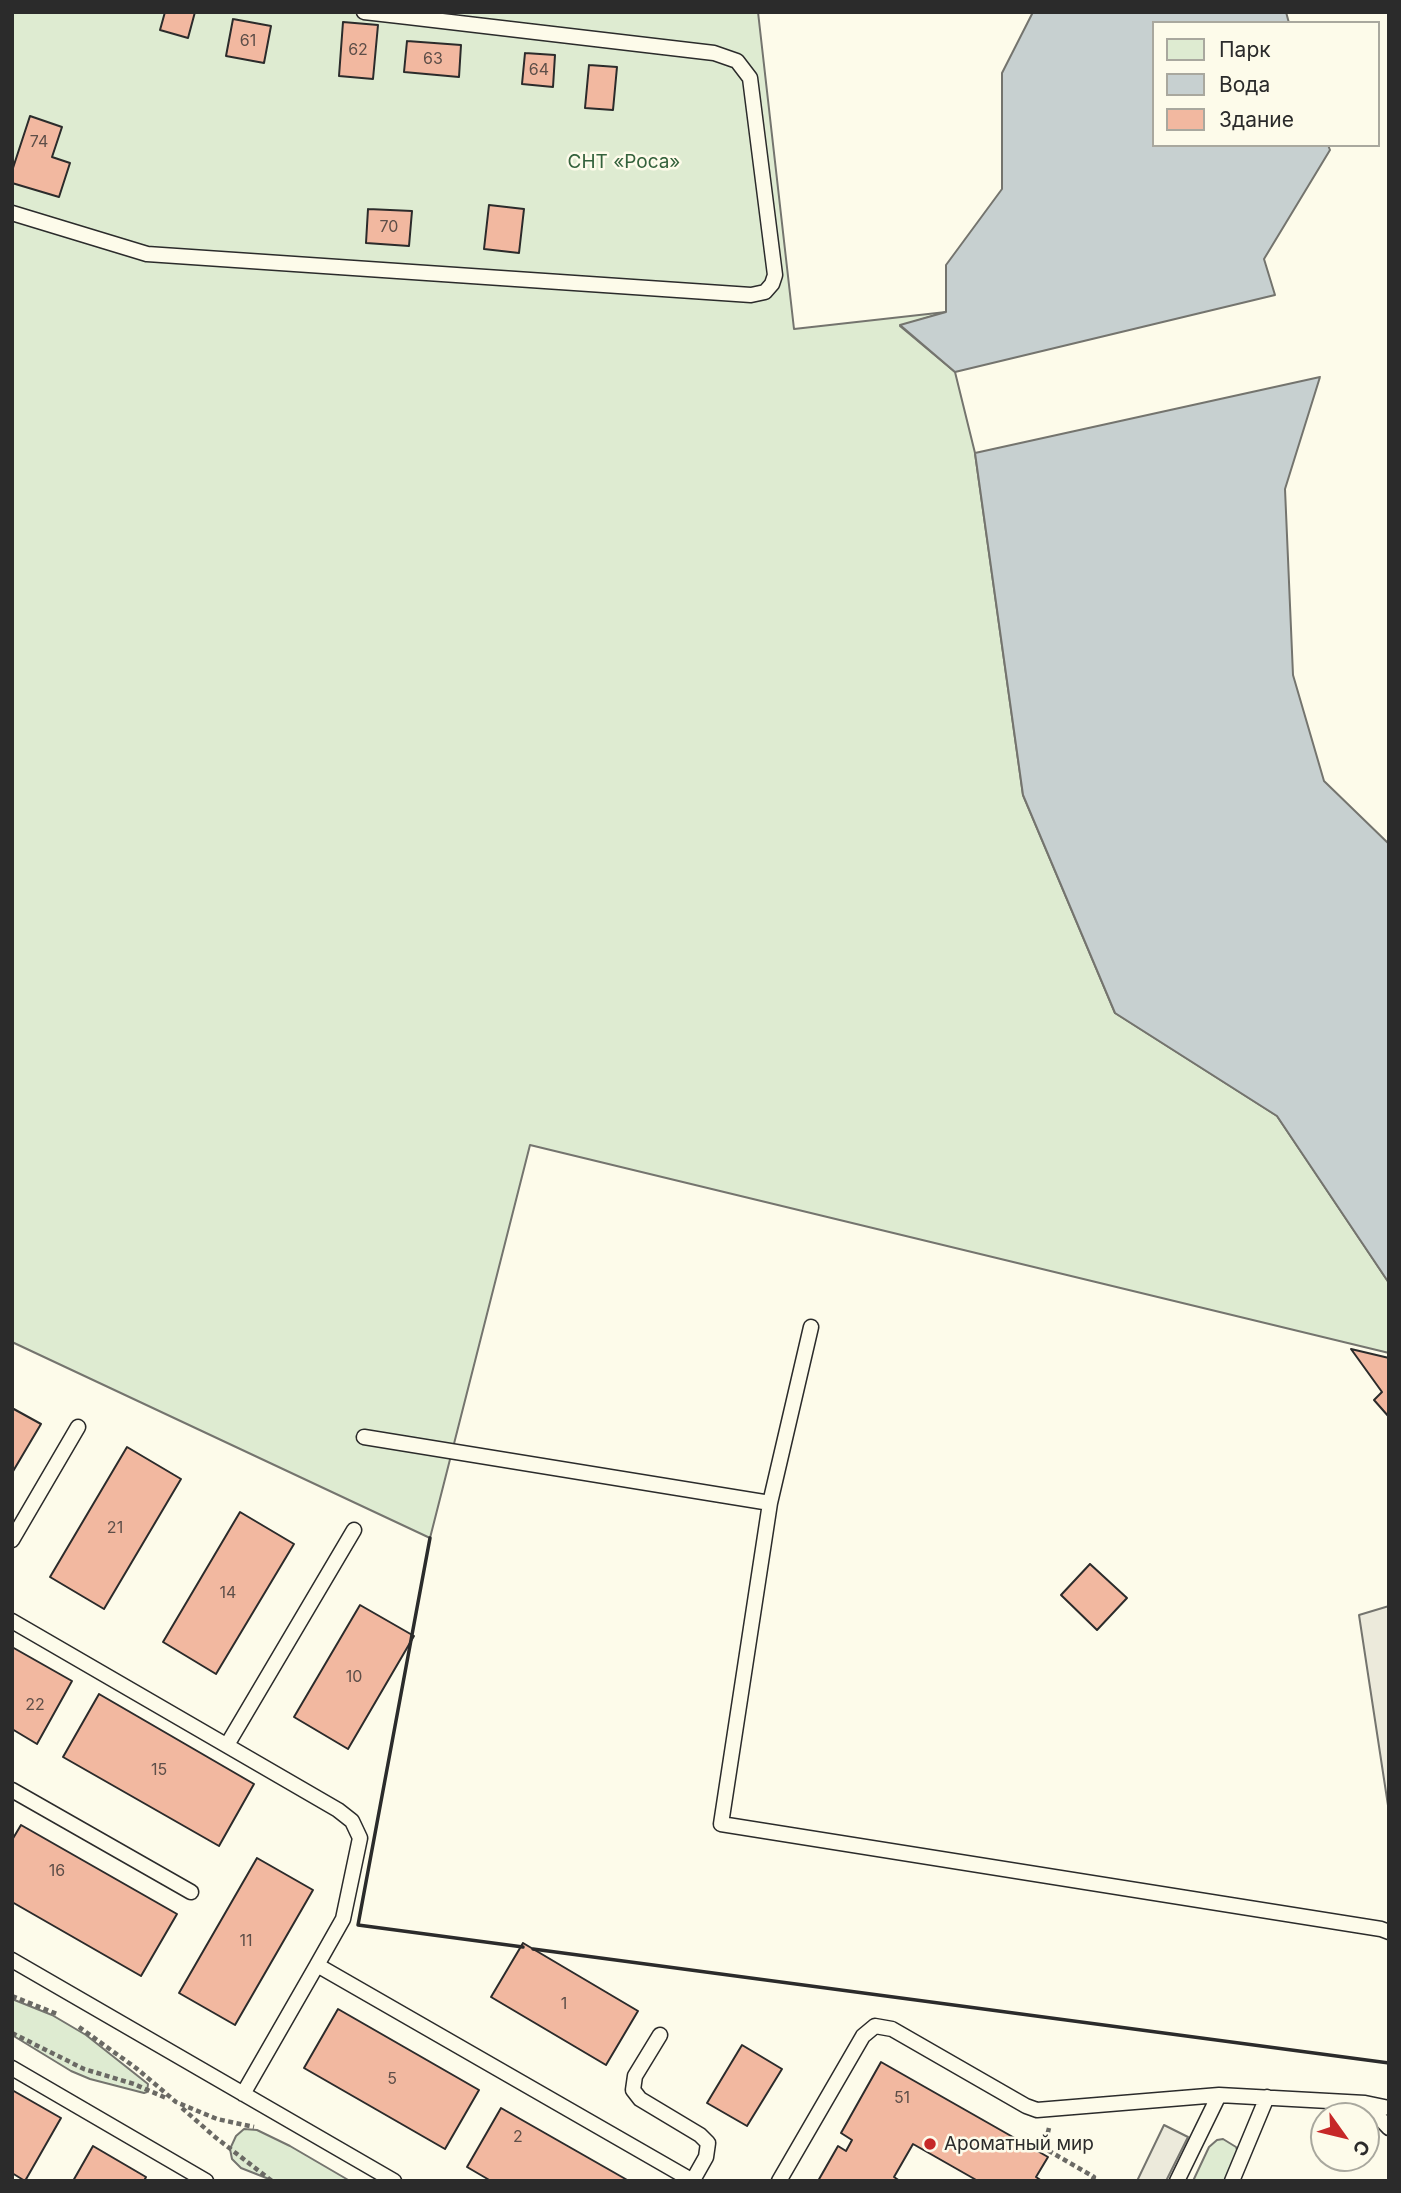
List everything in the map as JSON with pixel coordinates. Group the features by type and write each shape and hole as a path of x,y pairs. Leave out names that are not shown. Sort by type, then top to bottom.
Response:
{"lane":[{"path":"12,213 147,254 751,295 765,292 772,285 775,275 750,78 737,61 714,53 408,15 364,12"},
{"path":"811,1327 770,1503 721,1824 1389,1932"},
{"path":"12,1540 78,1427"},
{"path":"364,1437 770,1503"},
{"path":"227,1745 354,1530"},
{"path":"12,1621 338,1810 352,1821 360,1838 343,1919 243,2094"},
{"path":"12,1790 191,1892"},
{"path":"12,1960 394,2181"},
{"path":"317,1965 693,2180 706,2157 708,2143 700,2135 639,2099 633,2090 635,2076 660,2035"},
{"path":"779,2181 863,2036 875,2026 892,2029 1037,2110 1219,2095 1349,2102"},
{"path":"12,2068 189,2177 206,2181"},
{"path":"1177,2181 1219,2095"},
{"path":"1232,2181 1267,2097"}],"path":[{"path":"12,1996 64,2018"},
{"path":"76,2025 99,2040 272,2181"},
{"path":"12,2033 84,2069 134,2084 217,2119 260,2129"},
{"path":"1054,2110 1044,2148 1094,2177 1093,2181"}],"green space":[{"name":"СНТ «Роса»","path":"12,12 758,12 794,329 946,312 900,326 955,372 975,453 1023,795 1115,1013 1277,1116 1389,1283 1389,1353 530,1145 430,1538 12,1342"},
{"path":"12,1999 52,2015 86,2035 148,2084 147,2092 90,2079 71,2071 12,2035"},
{"path":"244,2129 257,2130 290,2146 350,2181 274,2181 241,2168 232,2159 230,2149 236,2136"},
{"path":"1223,2139 1236,2147 1239,2156 1227,2181 1193,2181 1209,2147 1217,2140"}],"shaded area":[{"path":"1389,1606 1389,1812 1359,1615"},
{"path":"1164,2125 1188,2137 1166,2181 1137,2181"}],"water":[{"path":"1033,12 1286,12 1288,21 1152,21 1152,147 1329,147 1330,150 1264,259 1275,295 955,372 900,325 946,312 946,265 1002,189 1002,73"},
{"path":"1320,377 1285,489 1293,675 1324,781 1389,844 1389,1283 1277,1116 1115,1013 1023,795 975,453"}],"building":[{"path":"165,12 195,12 188,38 160,30"},
{"path":"233,19 271,26 264,63 226,56"},
{"path":"343,22 378,25 373,79 339,76"},
{"path":"407,41 461,45 459,77 404,72"},
{"path":"525,53 555,55 553,87 522,84"},
{"path":"589,65 617,67 613,110 585,108"},
{"path":"30,116 62,127 52,157 70,163 59,197 12,183 12,171"},
{"path":"489,205 524,209 519,253 484,249"},
{"path":"368,209 412,211 409,246 366,243"},
{"path":"1351,1349 1389,1358 1389,1417 1374,1400 1382,1392"},
{"path":"12,1408 41,1424 12,1473"},
{"path":"127,1447 181,1479 104,1609 50,1577"},
{"path":"240,1512 294,1544 216,1674 163,1642"},
{"path":"1090,1564 1127,1598 1097,1630 1061,1595"},
{"path":"360,1605 414,1636 348,1749 294,1717"},
{"path":"12,1647 72,1681 37,1744 12,1729"},
{"path":"99,1694 254,1784 219,1846 63,1757"},
{"path":"21,1825 177,1914 141,1976 12,1902 12,1840"},
{"path":"257,1858 313,1890 235,2025 179,1993"},
{"path":"523,1943 638,2011 606,2065 491,1997"},
{"path":"338,2009 479,2090 445,2149 304,2068"},
{"path":"742,2045 782,2069 747,2126 707,2103"},
{"path":"881,2062 1048,2157 1036,2177 1042,2181 978,2181 913,2144 894,2177 900,2181 818,2181 838,2146 846,2151 852,2140 841,2133"},
{"path":"12,2090 61,2118 25,2181 12,2173"},
{"path":"501,2108 629,2181 491,2181 467,2167"},
{"path":"93,2146 146,2177 144,2181 73,2181"}],"wall":[{"path":"430,1538 358,1925 523,1947"},
{"path":"533,1949 1389,2063"}],"place":[{"name":"Ароматный мир","path":"930,2144"}]}
